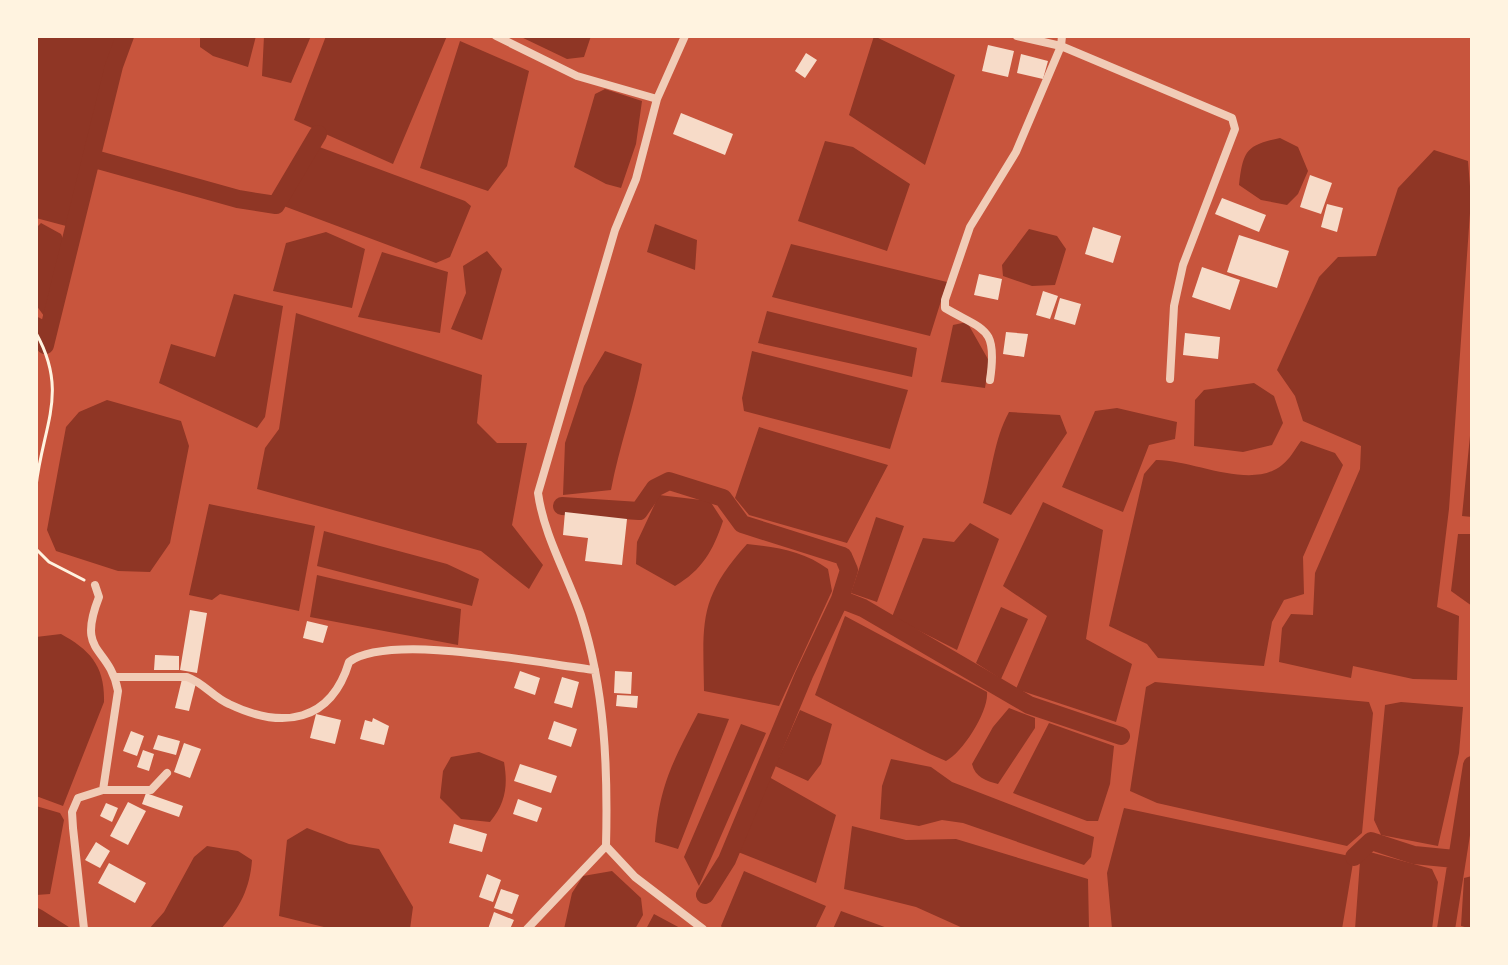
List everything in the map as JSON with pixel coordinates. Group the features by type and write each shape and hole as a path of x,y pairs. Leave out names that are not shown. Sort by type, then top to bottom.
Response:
{"street":[{"path":"496,36 577,76 657,99"},
{"path":"527,929 606,846 608,766 595,670 563,564 542,522 538,493 615,230 636,179 657,99 685,36"},
{"path":"1017,36 1061,46 1232,118 1235,129 1183,265 1174,306 1170,379"},
{"path":"990,380 993,349 988,334 971,319 945,308 945,300 970,227 1016,152 1061,46 1062,36"},
{"path":"95,585 99,597 89,624 92,645 115,677 118,691 103,790"},
{"path":"115,677 187,677 229,704 266,715 290,717 312,713 322,707 341,689 349,662 373,650 414,648 595,670"},
{"path":"84,929 72,812 78,798 103,790 151,790 167,773"},
{"path":"606,846 635,877 703,929"}],"path":[{"path":"36,333 45,349 55,384 36,486"},
{"path":"36,549 66,572 95,585"}],"shaded area":[{"path":"36,36 120,36 74,219 66,226 36,218"},
{"path":"200,36 256,36 248,67 213,56 200,47"},
{"path":"264,36 311,36 291,83 262,76"},
{"path":"326,36 447,36 393,164 294,120"},
{"path":"519,36 591,36 584,57 567,59"},
{"path":"874,36 955,75 925,165 849,115"},
{"path":"460,41 529,71 507,166 488,191 420,168"},
{"path":"605,89 642,101 636,144 621,188 606,184 574,167 595,94"},
{"path":"1280,138 1298,147 1308,171 1298,194 1287,205 1261,200 1239,185 1242,164 1248,151"},
{"path":"825,141 853,147 910,184 887,251 798,221"},
{"path":"314,145 465,201 471,206 450,257 436,263 281,205"},
{"path":"1434,150 1468,161 1471,199 1449,509 1437,607 1459,616 1457,680 1413,679 1353,666 1351,678 1279,662 1282,628 1291,614 1313,615 1315,573 1360,469 1361,446 1303,421 1295,396 1277,370 1319,277 1338,257 1376,256 1398,188"},
{"path":"41,223 61,234 64,241 55,302 44,316 36,305 36,228"},
{"path":"655,224 697,240 695,270 647,252"},
{"path":"1029,229 1057,236 1066,249 1055,285 1032,286 1003,276 1002,265"},
{"path":"326,232 365,249 352,308 273,291 286,243"},
{"path":"791,244 947,282 930,336 772,297"},
{"path":"487,251 502,269 482,340 451,329 466,293 463,266"},
{"path":"382,252 448,272 440,333 358,317"},
{"path":"234,294 283,306 265,417 257,428 159,383 171,344 215,357"},
{"path":"767,311 917,348 912,377 758,343"},
{"path":"296,313 482,375 477,423 497,443 527,443 512,525 543,565 529,589 481,551 257,489 265,448 279,429"},
{"path":"967,322 989,361 985,388 941,382 953,325"},
{"path":"605,351 642,364 611,490 563,495 565,443 584,386"},
{"path":"752,351 908,390 890,449 744,411 742,398"},
{"path":"1254,383 1274,396 1283,423 1272,445 1243,452 1194,446 1195,400 1204,390"},
{"path":"107,400 181,421 189,446 170,543 150,572 118,571 56,551 47,530 66,427 79,412"},
{"path":"1117,408 1177,422 1175,439 1149,445 1123,512 1062,487 1095,411"},
{"path":"1009,412 1060,415 1067,433 1011,515 983,503 997,444"},
{"path":"1472,416 1472,517 1462,516"},
{"path":"759,427 888,465 847,543 749,515 735,498"},
{"path":"1301,441 1335,453 1343,465 1303,557 1304,594 1284,600 1272,622 1264,666 1158,658 1147,644 1109,626 1144,474 1156,460 1238,475 1254,475 1282,465"},
{"path":"659,495 710,501 723,521 705,559 675,586 636,564 637,542"},
{"path":"1043,502 1103,530 1086,639 1132,664 1116,722 1016,689 1047,616 1003,586"},
{"path":"209,504 315,526 299,611 220,594 212,600 189,595"},
{"path":"876,517 904,526 877,602 851,593"},
{"path":"970,523 999,539 957,650 892,617 923,538 954,542"},
{"path":"324,531 447,564 479,579 472,606 317,566"},
{"path":"1458,534 1472,534 1472,606 1451,591"},
{"path":"747,544 799,554 828,569 832,591 779,706 704,691 703,646 707,612 719,580"},
{"path":"317,575 461,609 458,645 310,617"},
{"path":"1001,607 1028,619 1001,679 976,663"},
{"path":"845,616 987,692 979,720 953,756 946,761 930,754 815,695"},
{"path":"61,634 94,660 104,689 104,702 63,806 36,796 36,637"},
{"path":"1155,682 1369,702 1373,713 1362,833 1347,846 1157,803 1130,791 1146,687"},
{"path":"1401,702 1463,707 1459,753 1438,846 1381,835 1374,820 1385,705"},
{"path":"1009,708 1035,718 1035,728 998,784 982,778 972,764 993,727"},
{"path":"800,710 832,724 821,764 808,781 775,766"},
{"path":"698,713 729,719 678,849 655,842 657,822 669,774"},
{"path":"1049,723 1114,746 1110,784 1098,821 1087,821 1013,793"},
{"path":"741,724 766,733 699,886 684,857"},
{"path":"479,752 504,762 504,794 500,808 490,822 461,819 440,798 443,771 451,757"},
{"path":"891,759 931,767 952,782 1094,837 1091,857 1084,865 963,823 942,820 919,826 880,819 882,786"},
{"path":"769,777 836,815 816,883 738,852"},
{"path":"36,806 60,813 64,820 50,894 36,895"},
{"path":"1124,808 1354,857 1342,929 1112,929 1107,873"},
{"path":"852,826 906,840 956,839 1088,879 1089,929 965,929 916,907 844,889"},
{"path":"307,828 349,844 379,849 413,907 410,929 332,929 279,916 287,840"},
{"path":"207,846 238,851 252,860 246,889 234,913 221,929 149,929 164,912 194,857"},
{"path":"1370,852 1432,869 1438,882 1432,929 1355,929 1360,861"},
{"path":"612,871 641,898 643,915 635,929 564,929 572,893 583,876"},
{"path":"744,871 826,906 815,929 723,929 721,926"},
{"path":"1472,876 1472,929 1461,926 1464,878"},
{"path":"36,907 42,910 72,929 36,929"},
{"path":"841,911 890,929 833,929"},
{"path":"654,914 682,929 646,929"}],"building":[{"path":"988,45 1014,51 1008,77 982,71"},
{"path":"806,53 817,60 805,78 795,71"},
{"path":"1021,54 1048,61 1043,79 1017,73"},
{"path":"681,113 733,134 725,155 673,134"},
{"path":"1310,175 1332,183 1321,214 1300,207"},
{"path":"1222,198 1266,215 1259,232 1215,214"},
{"path":"1327,204 1343,208 1337,232 1321,227"},
{"path":"1093,227 1121,236 1113,263 1085,254"},
{"path":"1239,235 1289,251 1277,288 1227,272"},
{"path":"1202,267 1240,280 1230,310 1192,297"},
{"path":"979,274 1002,279 998,300 974,295"},
{"path":"1043,291 1058,296 1050,319 1036,315"},
{"path":"1060,298 1081,304 1075,325 1054,319"},
{"path":"1006,332 1028,334 1024,357 1003,354"},
{"path":"1185,333 1220,337 1218,359 1183,355"},
{"path":"565,512 627,519 622,565 585,561 588,538 563,535"},
{"path":"190,610 207,613 197,673 180,670"},
{"path":"307,621 328,626 323,643 303,638"},
{"path":"155,655 179,656 179,670 154,670"},
{"path":"520,671 540,678 535,695 514,688"},
{"path":"615,671 632,672 631,694 614,693"},
{"path":"562,677 579,682 572,708 554,703"},
{"path":"182,679 196,683 189,711 175,708"},
{"path":"617,695 638,696 637,708 616,706"},
{"path":"316,714 341,720 335,744 310,738"},
{"path":"373,718 389,726 384,745 360,739 365,720 372,722"},
{"path":"554,721 577,729 571,747 548,739"},
{"path":"131,731 144,736 137,756 123,751"},
{"path":"158,735 180,741 176,755 153,749"},
{"path":"184,743 201,749 190,778 174,772"},
{"path":"143,750 154,754 149,771 137,767"},
{"path":"520,764 557,776 551,793 514,781"},
{"path":"146,793 183,806 179,817 142,804"},
{"path":"518,799 542,808 537,822 513,814"},
{"path":"128,802 146,811 128,845 110,836"},
{"path":"106,803 118,808 112,822 100,816"},
{"path":"454,824 487,834 482,852 449,843"},
{"path":"96,842 110,851 100,868 85,860"},
{"path":"109,863 146,883 135,903 98,883"},
{"path":"487,874 501,880 493,902 479,897"},
{"path":"501,889 519,895 512,914 494,908"},
{"path":"494,912 514,920 510,929 488,929"}],"waterway":[{"path":"36,326 45,345 114,66 125,36"},
{"path":"91,158 238,199 276,205 318,134"},
{"path":"562,506 639,511 655,488 669,481 723,498 742,524 843,556 849,570 840,599 804,675 727,860 705,895"},
{"path":"840,599 863,608 1029,705 1121,736"},
{"path":"1446,929 1472,765"},
{"path":"1354,857 1371,841 1414,855 1455,859"}]}
